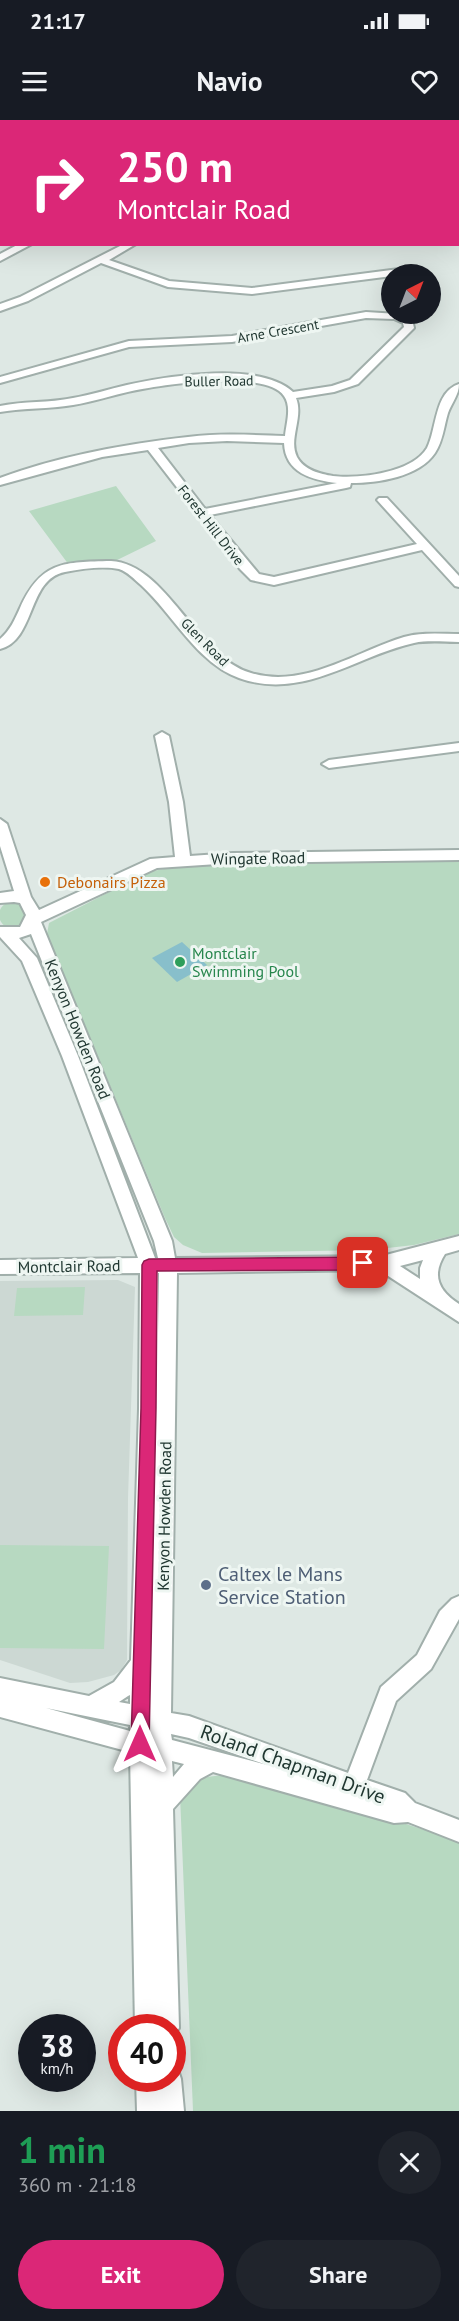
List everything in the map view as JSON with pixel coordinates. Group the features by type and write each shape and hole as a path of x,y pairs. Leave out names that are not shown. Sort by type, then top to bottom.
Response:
{"street":[{"path":"0,258 24,246"},
{"path":"0,308 24,299 128,246"},
{"path":"100,260 168,284 252,291 381,274"},
{"name":"Arne Crescent","path":"0,380 129,344 252,337 366,315 396,316 408,321 409,328 354,382 334,389 290,396"},
{"name":"Buller Road","path":"1,406 73,402 149,385 226,378 247,378 266,382 282,388 290,396"},
{"path":"201,513 315,492 402,471 424,459 434,442 444,403 459,387"},
{"path":"290,396 294,414 290,440 291,459 296,465 309,474 331,479 363,479"},
{"path":"0,482 71,461 207,438 290,440"},
{"name":"Forest Hill Drive","path":"151,447 250,573 266,581 424,546"},
{"path":"383,500 459,583"},
{"name":"Glen Road","path":"0,645 13,635 31,597 48,575 65,568 104,566 123,567 135,574 159,594 216,657 241,674 260,680 301,680 411,640 459,638"},
{"path":"162,736 176,802 183,860"},
{"path":"329,764 459,747"},
{"name":"Kenyon Howden Road","path":"0,824 52,965 163,1241 159,1265 154,1496 147,2014"},
{"name":"Wingate Road","path":"3,933 21,933 31,911 66,904 147,866 183,860 459,855"},
{"path":"0,897 12,895 31,911"},
{"name":"Kenyon Howden Road","path":"3,933 24,951 34,970 159,1265"},
{"path":"34,970 52,965"},
{"path":"70,1056 87,1050"},
{"name":"Montclair Road","path":"0,1267 382,1263 459,1243"},
{"path":"439,1248 429,1267 428,1280 439,1300"},
{"path":"382,1263 459,1314"},
{"name":"Kenyon Howden Road","path":"150,1720 141,1663 154,1496"},
{"path":"354,1786 388,1694 425,1661 447,1616 459,1605"},
{"path":"90,1707 121,1689 141,1663"},
{"name":"Roland Chapman Drive","path":"0,1688 189,1727 397,1801 408,1811 459,1831"},
{"name":"Roland Chapman Drive","path":"0,1706 213,1761 394,1812 408,1811"},
{"name":"Kenyon Howden Road","path":"150,1746 163,1804 167,2014"},
{"path":"163,1804 192,1771 213,1761"},
{"path":"148,2092 149,2111"},
{"path":"170,2092 172,2111"}],"shaded area":[{"path":"118,1280 135,1287 128,1498 127,1660 121,1670 114,1675 88,1682 70,1683 0,1660 0,1281"}],"green space":[{"path":"116,486 156,541 113,562 69,565 29,511"},
{"path":"459,860 459,1234 414,1245 370,1250 202,1253 183,1245 174,1237 165,1218 47,934 49,923 148,872 174,867 228,862"},
{"path":"12,902 21,906 25,915 21,924 12,928 3,924 -1,915 3,906"},
{"path":"85,1287 83,1315 14,1316 17,1288"},
{"path":"0,1545 109,1546 104,1649 0,1648"},
{"path":"232,1775 387,1818 459,1841 459,2111 193,2111 180,1795 203,1778"}],"water":[{"name":"Montclair Swimming Pool","path":"182,942 207,965 177,982 152,958"}],"place":[{"name":"Debonairs Pizza","path":"45,882"},
{"name":"Montclair Swimming Pool","path":"180,962"},
{"name":"Caltex le Mans Service Station","path":"206,1585"}],"route":[{"path":"140,1744 149,1265 363,1263"}]}
